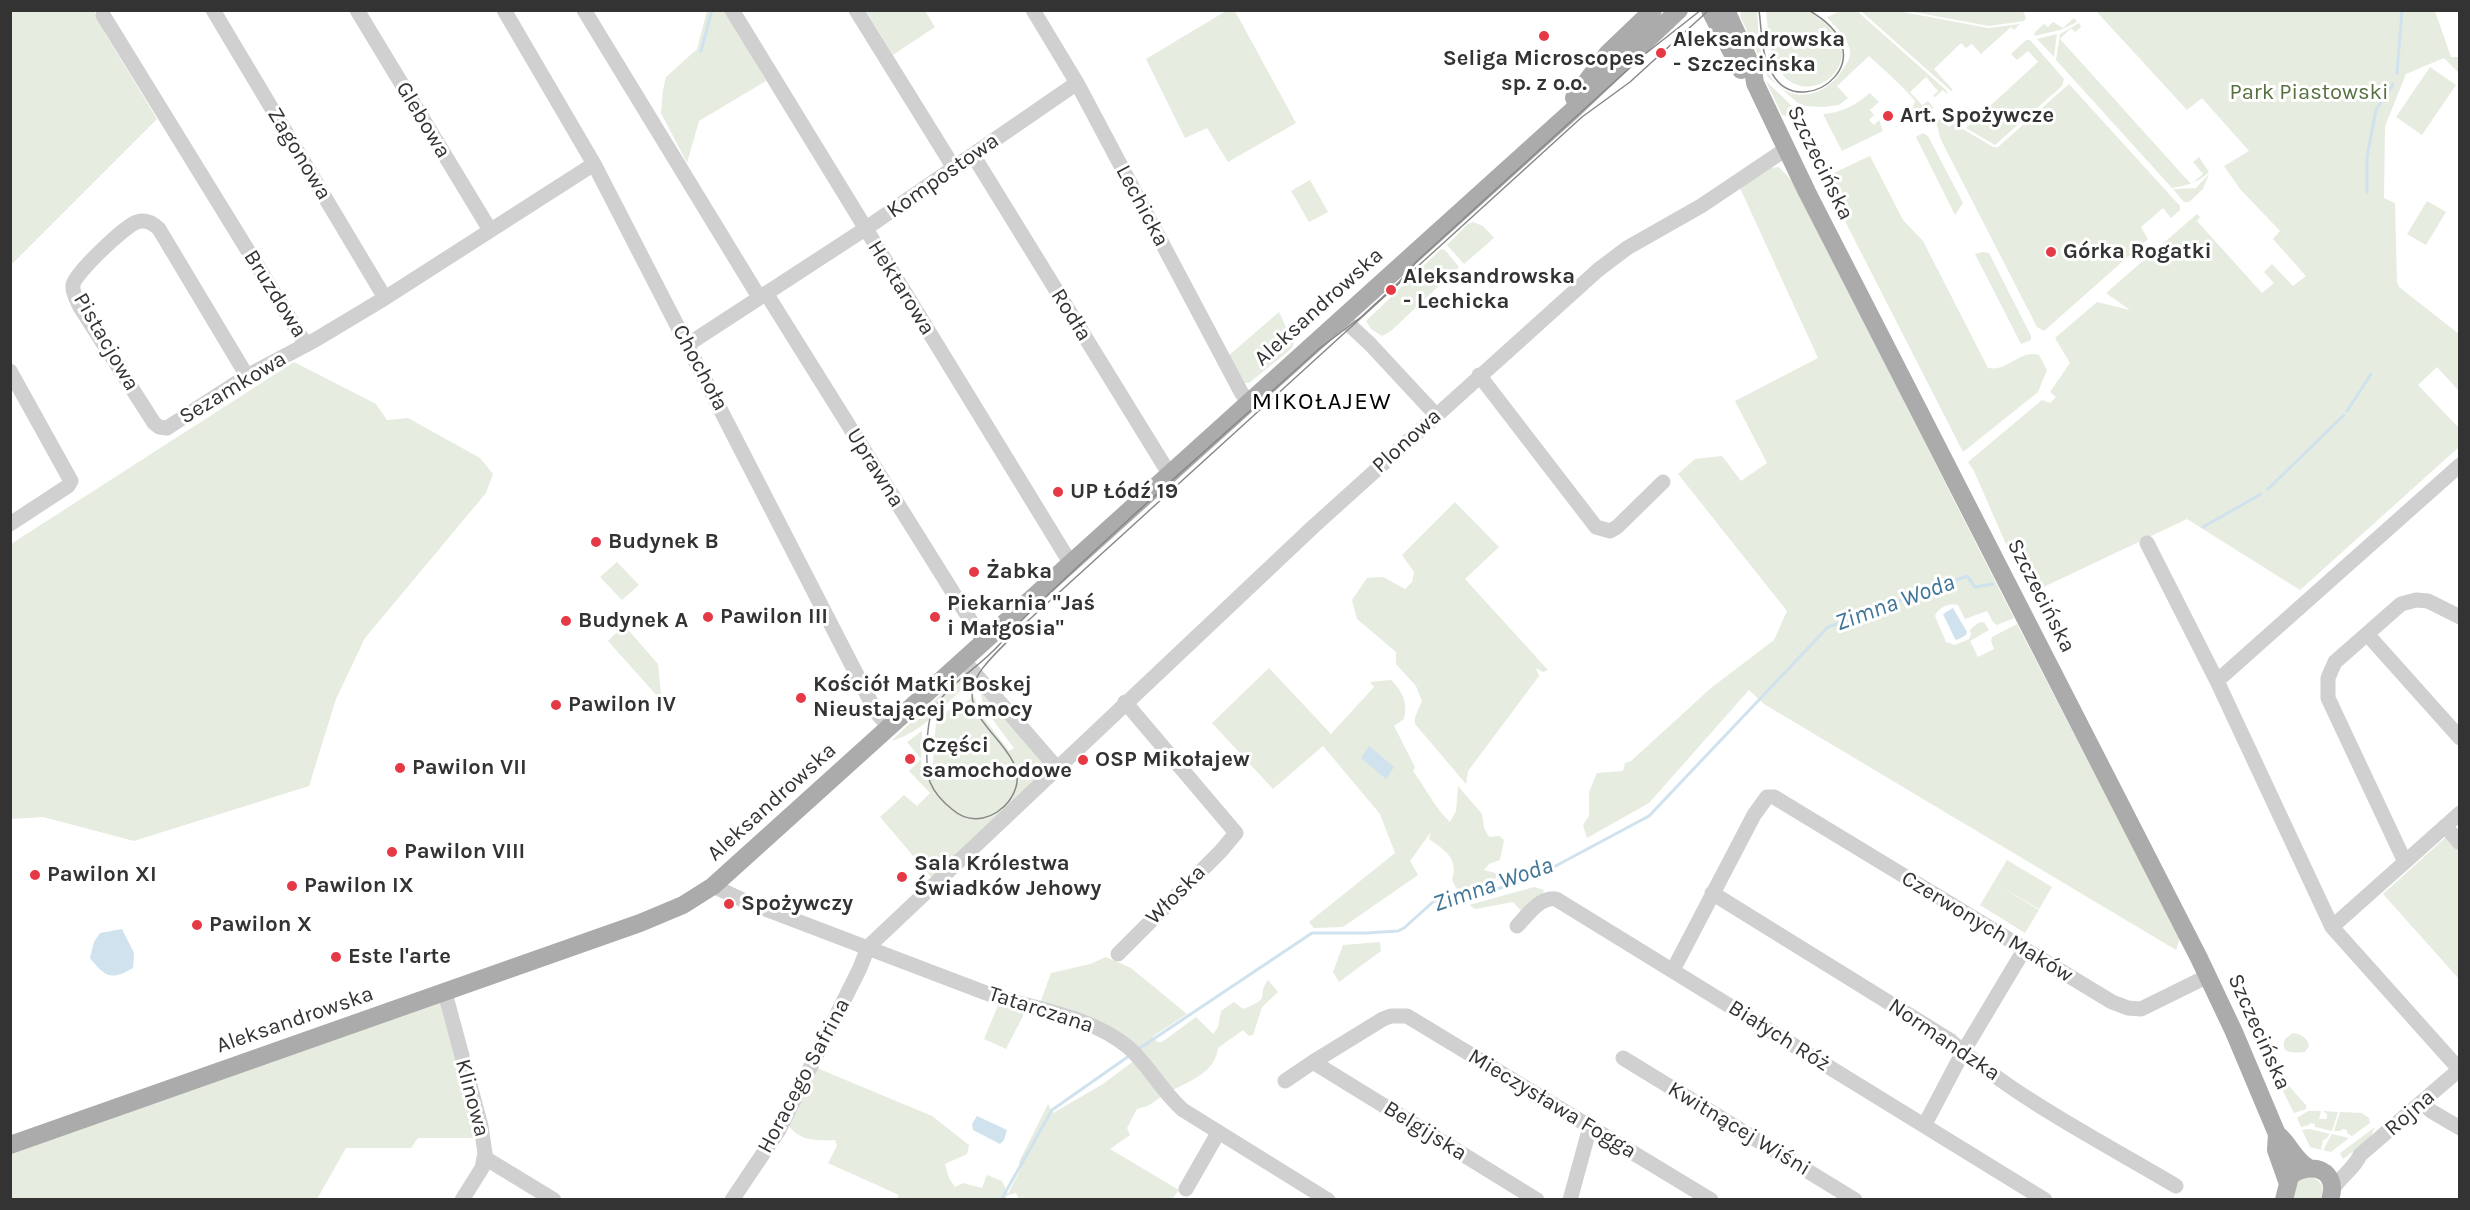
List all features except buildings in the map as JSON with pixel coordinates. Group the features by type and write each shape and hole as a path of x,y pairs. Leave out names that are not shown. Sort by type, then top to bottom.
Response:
{"main road":[{"name":"Aleksandrowska","path":"1551,128 1603,57 1653,10"},
{"name":"Aleksandrowska","path":"10,1145 651,919 683,905 713,886 1170,475 1679,10"},
{"name":"Szczecińska","path":"1710,10 1743,74 1755,83"},
{"name":"Szczecińska","path":"1726,10 1753,69 1755,83 1786,149 2208,976 2277,1134 2288,1144 2295,1157 2330,1179 2331,1195"},
{"name":"Szczecińska","path":"2277,1134 2276,1150 2285,1190"},
{"path":"2285,1190 2294,1173 2316,1170"}],"street":[{"name":"Zagonowa","path":"213,10 385,298"},
{"name":"Glebowa","path":"357,10 490,230"},
{"name":"Chochoła","path":"504,10 594,164 876,712 890,728"},
{"name":"Uprawna","path":"584,10 762,295 984,642"},
{"name":"Hektarowa","path":"732,10 1071,564"},
{"path":"856,10 954,168"},
{"name":"Lechicka","path":"1033,10 1077,84 1241,392 1249,403"},
{"name":"Bruzdowa","path":"104,15 306,345 385,298 594,164"},
{"name":"Kompostowa","path":"687,345 865,229 1077,84"},
{"name":"Plonowa","path":"868,947 1125,702 1479,375 1616,256 1701,206 1786,149"},
{"name":"Rodła","path":"973,155 1170,475"},
{"name":"Pistacjowa","path":"159,427 154,423 80,307 73,290 74,281 80,273 130,225 144,221 159,229 247,376"},
{"path":"1342,318 1370,344 1436,415"},
{"name":"Sezamkowa","path":"159,427 167,429 247,376 306,345"},
{"path":"10,371 71,481 68,486 10,524"},
{"path":"1479,375 1596,527 1610,531 1617,527 1663,482"},
{"path":"2217,681 2460,465"},
{"path":"2147,543 2217,681 2332,927 2459,1069"},
{"path":"2405,862 2328,698 2328,678 2335,662 2391,611 2402,604 2416,600 2433,603 2460,617"},
{"path":"2367,634 2460,738"},
{"path":"964,661 1056,767"},
{"name":"Włoska","path":"1118,954 1234,837 1234,829 1125,702"},
{"name":"Czerwonych Maków","path":"1712,893 1761,803 1767,797 1774,797 2112,1002 2127,1008 2141,1009 2208,976"},
{"path":"2332,927 2460,813"},
{"path":"2445,826 2460,843"},
{"name":"Tatarczana","path":"713,886 747,902 1011,1002 1086,1022 1133,1052 1174,1102 1218,1133 1328,1200"},
{"path":"1673,970 1712,893"},
{"name":"Normandzka","path":"1712,893 1951,1041 1963,1052 2053,1113 2176,1186"},
{"name":"Białych Róż","path":"1517,926 1542,901 1549,897 1556,899 1925,1124 2045,1200"},
{"path":"888,930 888,946 894,958"},
{"name":"Horacego Safrina","path":"732,1200 787,1115 860,968 868,947"},
{"path":"1925,1124 1963,1052 2024,950"},
{"name":"Klinowa","path":"445,993 481,1126 485,1158 477,1177 462,1200"},
{"name":"Mieczysława Fogga","path":"1313,1062 1391,1016 1407,1016 1711,1200"},
{"name":"Kwitnącej Wiśni","path":"1623,1058 1855,1200"},
{"path":"1285,1081 1313,1062"},
{"name":"Belgijska","path":"1313,1062 1537,1200"},
{"name":"Rojna","path":"2331,1195 2341,1178 2360,1155 2459,1069"},
{"path":"2422,1103 2431,1112 2460,1128"},
{"path":"1570,1200 1590,1127"},
{"path":"1186,1189 1218,1133"},
{"name":"Rojna","path":"2316,1170 2336,1167 2351,1156 2360,1155"},
{"path":"485,1158 554,1200"}],"green space":[{"path":"1803,10 1826,24 1839,40 1842,55 1837,69 1827,80 1814,86 1799,85 1785,77 1772,54 1766,11"},
{"path":"10,11 94,11 157,119 11,265"},
{"path":"707,11 726,11 766,81 699,121 687,163 661,113 663,90 666,77 697,49"},
{"path":"866,11 925,11 935,27 893,55"},
{"path":"1226,11 1235,11 1296,123 1228,162 1207,128 1185,138 1146,59"},
{"path":"1757,11 1765,67 1777,84 1786,91 1807,94 1817,92 1836,79 1849,57 1847,42 1827,17 1840,11 1857,11 1946,90 1948,95 1943,90 1935,97 1933,96 1938,91 1926,77 1910,92 1922,105 1928,101 1934,108 1926,112 1923,110 1910,117 1915,101 1869,56 1837,86 1848,98 1839,105 1824,107 1805,106 1798,103 1768,77 1740,16 1741,12"},
{"path":"1861,11 1898,11 1988,28 2020,24 2014,30 2011,27 1981,54 1972,44 1966,48 1961,43 1934,69 1953,90 1951,91"},
{"path":"1908,11 2023,11 2026,18 2024,21 1989,26"},
{"name":"Park Piastowski","path":"2096,11 2435,11 2451,57 2459,57 2459,73 2444,58 2406,74 2385,126 2384,198 2395,203 2399,287 2459,334 2459,391 2437,367 2418,385 2459,428 2459,447 2300,590 2187,519 2031,593 1968,462 2042,400 2050,403 2056,397 2050,392 2070,363 2055,338 2097,302 2130,310 2106,293 2197,214 2200,217 2197,221 2262,293 2274,283 2264,272 2272,264 2293,286 2306,276 2273,239 2280,231 2240,189 2224,166 2249,151 2202,98 2187,110"},
{"path":"2074,18 2077,22 2060,30 2034,36 2044,24 2048,27 2053,22 2063,28"},
{"path":"2079,23 2081,27 2075,32 2071,28 2060,39 2191,184 2172,188 2056,60 2060,34"},
{"path":"2057,34 2054,57 2037,39"},
{"path":"2026,40 2030,40 2064,79 2062,86 1995,145 1966,128 2038,62 2028,51 2017,60 2011,54"},
{"path":"2430,67 2456,85 2422,135 2396,117"},
{"path":"1766,81 1796,110 1786,116 1782,115"},
{"path":"2069,84 2180,206 2180,210 2171,218 2163,208 2141,227 2148,239 2044,331 2037,327 1941,140 1936,122 1944,115 1952,117 1946,123 1949,127 1956,122 1963,129 1993,147 1998,147"},
{"path":"1870,93 1879,102 1870,110 1874,115 1869,120 1874,125 1879,120 1883,131 1842,151 1823,114 1848,108"},
{"path":"1923,133 1928,136 1963,203 1955,215 1916,137"},
{"path":"1870,156 1903,220 1923,241 1988,368 2002,367 2032,354 2039,355 2047,370 2038,392 1963,452 1823,178"},
{"path":"2199,157 2209,172 2192,183 2203,174 2193,162"},
{"path":"1779,167 1793,182 2014,618 1997,625 1987,611 1965,619 1958,605 1948,605 1938,610 1935,616 1946,642 1955,645 1969,639 1970,630 1978,623 1984,622 1989,630 1970,641 1978,657 1994,649 1992,637 2017,624 2180,938 2176,950 1764,704 1749,690 1649,803 1587,838 1583,825 1589,816 1589,792 1597,773 1623,771 1625,763 1631,761 1711,688 1774,640 1787,611 1678,474 1695,459 1722,456 1741,481 1767,463 1735,401 1818,358 1740,188 1768,168"},
{"path":"2209,174 2203,189 2189,202 2184,202 2173,189 2196,188"},
{"path":"1310,180 1328,212 1309,222 1291,191"},
{"path":"2427,201 2446,212 2426,245 2407,234"},
{"path":"1473,222 1483,226 1494,238 1464,264 1447,245 1468,224"},
{"path":"1441,249 1445,250 1459,267 1391,331 1382,336 1371,329 1366,321"},
{"path":"1989,253 2031,340 2021,344 1975,254"},
{"path":"1279,312 1294,344 1291,349 1249,383 1244,383 1228,356"},
{"path":"294,362 376,404 387,420 408,418 480,458 493,474 486,493 365,638 336,699 309,786 134,841 43,817 11,819 11,544"},
{"path":"1455,502 1499,547 1465,579 1548,670 1543,672 1536,668 1539,676 1468,771 1466,784 1415,724 1415,717 1422,701 1416,686 1396,664 1396,652 1357,619 1352,600 1367,578 1383,577 1405,589 1412,582 1414,572 1402,555"},
{"path":"617,562 639,585 622,600 600,577"},
{"path":"624,625 658,664 661,694 658,697 608,641"},
{"path":"1269,668 1331,734 1374,687 1370,682 1391,680 1395,684 1404,698 1405,708 1404,719 1394,726 1415,767 1413,771 1435,804 1450,822 1456,811 1458,786 1482,814 1484,828 1489,837 1499,836 1504,840 1500,860 1489,864 1484,870 1499,874 1485,889 1476,894 1456,888 1452,880 1454,866 1452,861 1445,851 1429,839 1431,832 1410,861 1418,875 1343,927 1314,928 1309,922 1395,853 1380,814 1323,746 1273,789 1212,723"},
{"path":"966,671 956,683 968,673 973,679 945,706 914,731 891,741"},
{"path":"980,688 1045,764 1045,770 933,879 880,817 904,795 917,806 930,793 909,771 921,759 907,742 922,731 921,768 933,764 936,722 956,703 960,706 974,696 980,713 1009,751 1014,748 983,707"},
{"path":"2446,837 2459,852 2459,979 2383,894"},
{"path":"2007,860 2052,887 2039,909 1995,883 2039,910 2025,933 1980,905"},
{"path":"1534,887 1544,890 1524,914 1513,902 1475,909 1469,905"},
{"path":"1380,942 1381,951 1339,982 1333,972 1343,945"},
{"path":"1106,957 1131,968 1187,1014 1152,1037 1158,1042 1162,1042 1196,1017 1213,1034 1218,1027 1221,1011 1234,1002 1243,1009 1258,1002 1268,980 1278,992 1262,1007 1253,1035 1249,1036 1243,1030 1218,1048 1216,1058 1211,1065 1196,1078 1151,1104 1137,1109 1127,1128 1130,1135 1110,1149 1179,1190 1172,1199 1019,1200 1016,1193 1008,1195 1005,1199 896,1199 899,1195 828,1163 837,1146 835,1140 803,1137 789,1126 817,1068 932,1116 969,1145 967,1154 945,1164 949,1178 955,1187 963,1183 982,1188 987,1175 1002,1181 1008,1194 1021,1168 1019,1162 1048,1104 1053,1113 1103,1084 1143,1054 1039,1006 1051,973 1090,964"},
{"path":"443,999 479,1138 418,1138 411,1148 346,1148 317,1199 11,1200 11,1153"},
{"path":"999,1003 1025,1012 1006,1049 984,1039"},
{"path":"2293,1033 2306,1039 2309,1046 2305,1052 2289,1052 2284,1048 2285,1039"},
{"path":"2274,1073 2278,1074 2306,1105 2306,1109 2294,1113"},
{"path":"2308,1111 2321,1111 2319,1119 2327,1119 2327,1114 2323,1111 2338,1112 2332,1131 2315,1127 2315,1124 2310,1123 2301,1127 2297,1118"},
{"path":"2340,1112 2362,1113 2369,1118 2370,1123 2352,1136 2347,1133 2347,1130 2334,1131"},
{"path":"2375,1127 2369,1140 2343,1159 2340,1153"},
{"path":"2310,1129 2330,1134 2325,1140 2323,1139 2321,1150 2310,1147 2302,1130"},
{"path":"2332,1134 2349,1138 2331,1152 2323,1150"},
{"path":"2306,1175 2315,1178 2322,1186 2320,1199 2293,1200 2296,1179"}],"water":[{"path":"1953,608 1967,632 1957,640 1943,614"},
{"path":"1369,746 1394,767 1386,779 1361,758"},
{"path":"122,929 134,953 133,968 119,975 109,975 104,973 90,958 94,942 100,933"},
{"path":"977,1116 1007,1130 1000,1144 973,1130 972,1124"}],"waterway":[{"path":"701,51 712,10"},
{"name":"Zimna Woda","path":"2397,73 2402,10"},
{"name":"Zimna Woda","path":"2367,192 2367,157 2376,110 2393,84"},
{"name":"Zimna Woda","path":"2347,411 2371,374"},
{"name":"Zimna Woda","path":"2268,489 2344,415"},
{"name":"Zimna Woda","path":"2203,527 2261,494"},
{"name":"Zimna Woda","path":"1137,1050 1312,933 1398,931 1434,901 1462,900 1535,877 1649,816 1828,627 1967,576 1975,587 1993,584"},
{"name":"Zimna Woda","path":"1001,1200 1052,1110 1129,1056"}],"tram line":[{"path":"1701,10 1645,54 1417,261 1399,282 1361,317 1320,348 1133,516 1059,584 992,652 944,694 931,716 927,756 930,782 946,804 967,817 979,819 987,817 998,812 1007,804 1017,785 1016,771 1011,758 981,720 974,706 972,692 978,675 1020,628 1582,117 1630,82 1709,10"},
{"path":"1759,10 1763,46 1770,71 1789,89 1805,92 1821,88 1834,77 1842,63 1842,46 1832,28 1808,10"}],"place":[{"name":"Seliga Microscopes sp. z o.o.","path":"1544,36"},
{"name":"Aleksandrowska - Szczecińska","path":"1661,53"},
{"name":"Art. Spożywcze","path":"1888,116"},
{"name":"Górka Rogatki","path":"2051,252"},
{"name":"Aleksandrowska - Lechicka","path":"1391,290"},
{"name":"UP Łódź 19","path":"1058,492"},
{"name":"Budynek B","path":"596,542"},
{"name":"Żabka","path":"974,572"},
{"name":"Pawilon III","path":"708,617"},
{"name":"Piekarnia \"Jaś i Małgosia\"","path":"935,617"},
{"name":"Budynek A","path":"566,621"},
{"name":"Kościół Matki Boskej Nieustającej Pomocy","path":"801,698"},
{"name":"Pawilon IV","path":"556,705"},
{"name":"Części samochodowe","path":"910,759"},
{"name":"OSP Mikołajew","path":"1083,760"},
{"name":"Pawilon VII","path":"400,768"},
{"name":"Pawilon VIII","path":"392,852"},
{"name":"Pawilon XI","path":"35,875"},
{"name":"Sala Królestwa Świadków Jehowy","path":"902,877"},
{"name":"Pawilon IX","path":"292,886"},
{"name":"Spożywczy","path":"729,904"},
{"name":"Pawilon X","path":"197,925"},
{"name":"Este l'arte","path":"336,957"}],"district":[{"name":"MIKOŁAJEW","path":"1322,402"}]}
